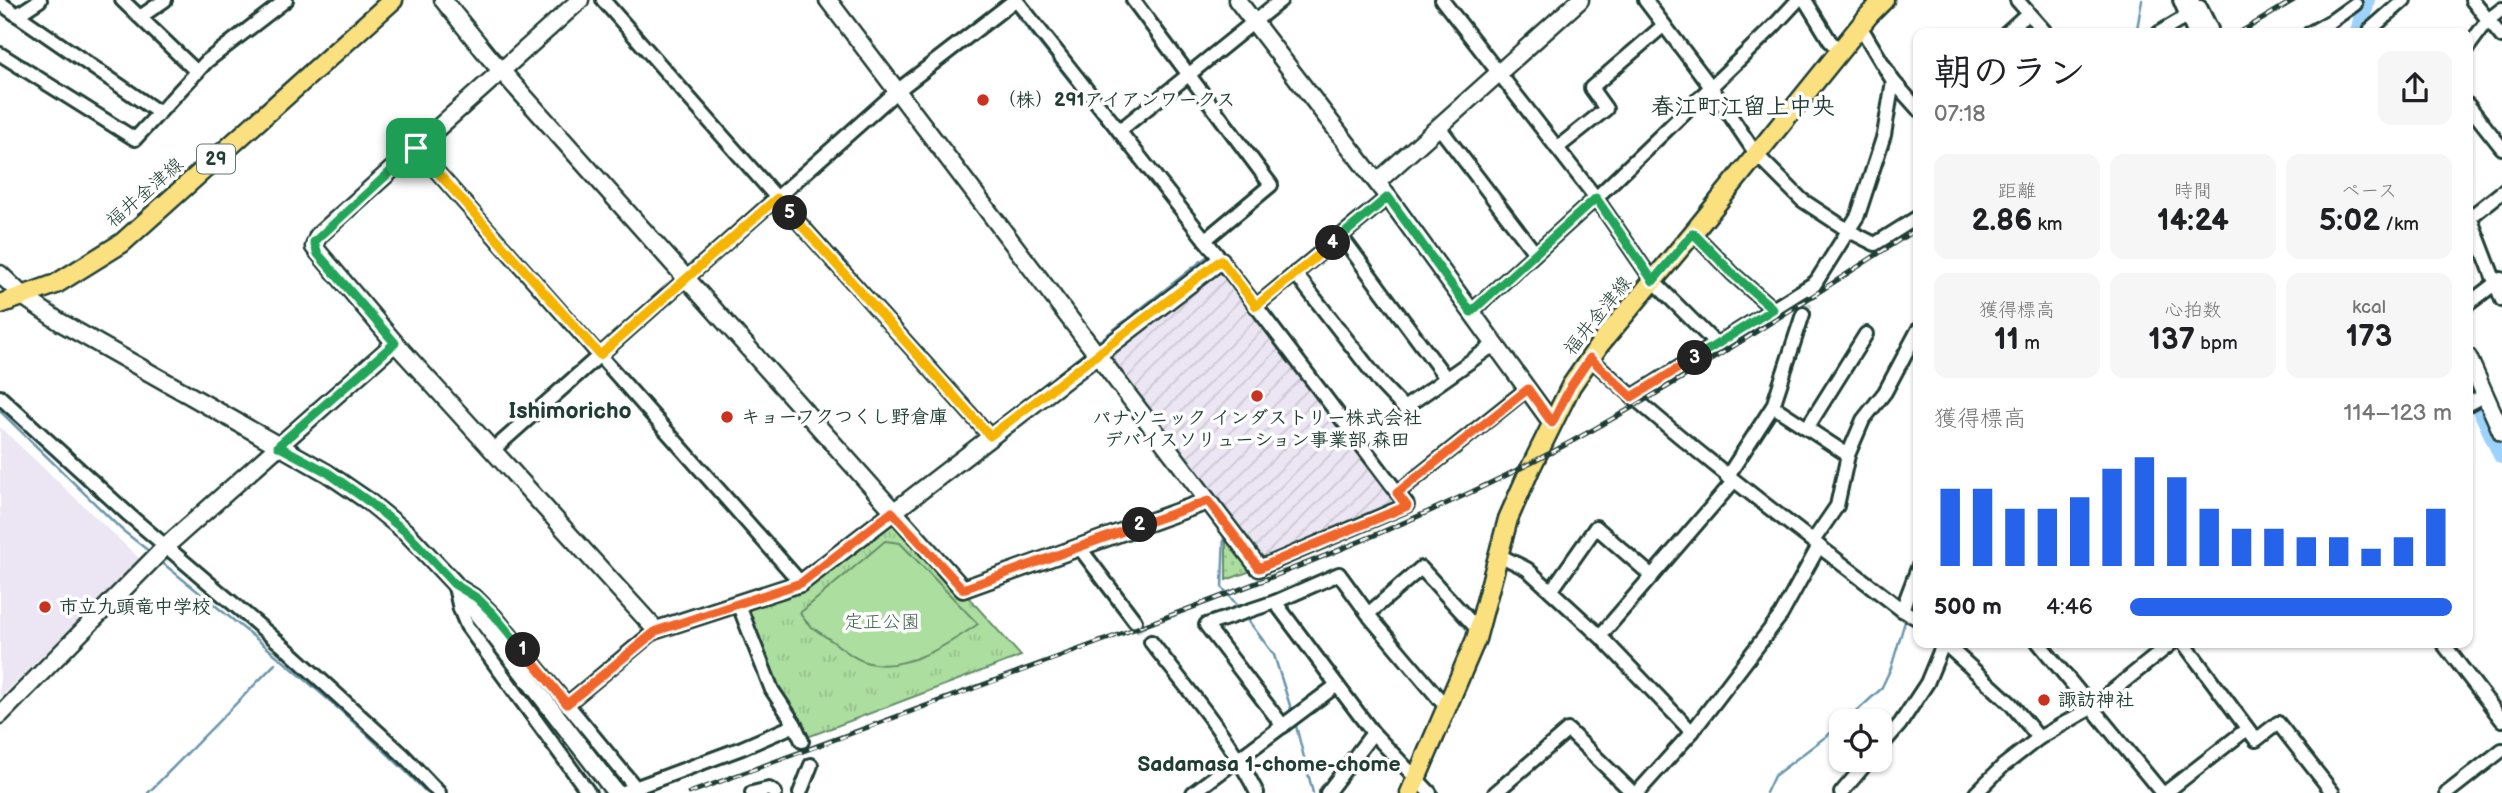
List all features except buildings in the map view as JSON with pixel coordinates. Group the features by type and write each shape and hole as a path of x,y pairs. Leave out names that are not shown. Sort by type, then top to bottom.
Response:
{"main road":[{"name":"福井金津線","path":"0,304 24,297 75,274 122,243 393,0"},
{"name":"福井金津線","path":"1413,786 1479,631 1497,554 1516,500 1571,386 1590,358 1840,51 1864,14 1884,0"}],"street":[{"path":"17,15 40,0"},
{"path":"122,0 197,72"},
{"path":"140,17 165,0"},
{"path":"0,54 135,139 207,61 286,0"},
{"path":"443,0 501,71 963,589 1208,501"},
{"path":"580,0 314,242 318,254 395,343 656,631"},
{"path":"603,0 990,436"},
{"path":"493,450 897,91 1016,0 1221,260 1407,506 1259,568 1097,355 897,91 828,0"},
{"path":"1133,0 1271,185 1205,240"},
{"path":"1237,0 1388,197 1552,423"},
{"path":"1119,131 1282,0"},
{"path":"1377,183 1580,0"},
{"path":"1645,0 1756,154 1802,200 1849,231 1875,244 1913,220"},
{"path":"1471,312 1596,198 1798,0"},
{"path":"1805,0 1830,41 1840,51"},
{"path":"2017,0 2042,28"},
{"path":"2180,0 2191,28"},
{"path":"2190,0 2205,28"},
{"path":"2197,0 2206,28"},
{"path":"2372,28 2404,0"},
{"path":"2472,0 2502,37"},
{"path":"1448,2 1596,198 1653,281 1716,345"},
{"path":"0,3 158,112"},
{"path":"2320,28 2355,4"},
{"path":"2473,40 2488,20 2502,9"},
{"path":"2012,28 2028,13"},
{"path":"1864,14 1893,81 1913,103"},
{"path":"2167,28 2186,18"},
{"path":"1557,148 1606,108 1591,88 1664,25"},
{"path":"1632,397 1813,286 1858,215 1885,135 1893,81"},
{"path":"2473,111 2502,148"},
{"path":"1439,127 1535,253"},
{"path":"416,148 801,583"},
{"path":"2473,213 2502,192"},
{"path":"1256,306 1388,197"},
{"path":"2473,225 2499,280 2502,300"},
{"path":"1693,233 1733,274 1773,309"},
{"path":"1341,236 1446,378"},
{"path":"567,704 656,631 801,583 1221,260"},
{"path":"1295,273 1382,385 1404,408 1495,344"},
{"path":"0,274 24,297 91,341 327,472 407,533 454,584 616,793"},
{"path":"2473,300 2499,280"},
{"path":"1600,636 1730,479 1773,406 1803,314"},
{"path":"1807,428 1866,334"},
{"path":"1495,793 1567,730 1635,793 1692,732 1782,615 1837,506 1848,455 1863,420 1885,392 1913,339"},
{"path":"0,715 165,547 395,343"},
{"path":"1590,358 1730,479 1913,616"},
{"path":"2473,368 2502,433"},
{"path":"1397,493 1528,389"},
{"path":"2473,401 2485,395"},
{"path":"0,397 165,547 290,652 404,756 439,793"},
{"path":"1773,406 1848,455"},
{"path":"1550,591 1596,527 1652,576"},
{"path":"1079,547 1135,621"},
{"path":"1497,554 1527,569 1600,636 1692,732"},
{"path":"1283,726 1206,625 1275,602 1339,574 1368,614 1421,568 1479,631"},
{"path":"1902,610 1913,581"},
{"path":"454,584 477,598 494,615 636,788"},
{"path":"454,584 467,626 589,793"},
{"path":"1275,602 1413,786 1430,793"},
{"path":"738,603 772,691 795,725 802,741"},
{"path":"1370,617 1447,708"},
{"path":"1151,642 1218,727 1240,759 1257,793"},
{"path":"1892,733 1927,683 1942,648"},
{"path":"1950,648 2011,704 2039,738"},
{"path":"2043,648 2163,793 2247,729"},
{"path":"1976,793 2003,766 2039,738 2091,708 2166,648"},
{"path":"2187,648 2256,740 2278,723 2333,793"},
{"path":"2447,648 2502,720"},
{"path":"1193,793 1337,685"},
{"path":"621,793 742,748 795,725"},
{"path":"1327,793 1373,733"},
{"path":"2447,793 2502,750"},
{"path":"800,793 811,765"},
{"path":"1841,793 1859,772"},
{"path":"752,793 769,789 775,793"}],"shaded area":[{"path":"1217,270 1222,271 1297,367 1396,502 1395,508 1263,561 1107,358 1107,354"},
{"name":"市立九頭竜中学校","path":"0,427 140,559 0,698"}],"green space":[{"name":"定正公園","path":"892,512 1021,656 805,738 791,704 776,689 742,602 801,583"},
{"path":"1226,536 1251,571 1226,580"},
{"path":"885,541 900,543 978,624 926,654 897,664 883,665 864,662 854,657 810,625 800,613"}],"waterway":[{"path":"2137,28 2142,0"},
{"path":"2360,28 2366,0"},
{"path":"1011,8 1197,240"},
{"path":"1101,346 1098,342 1209,255 1206,251"},
{"path":"1107,354 1158,422"},
{"path":"2473,391 2502,455"},
{"path":"0,411 122,530 150,552"},
{"path":"1224,533 1222,587 1241,610"},
{"path":"160,561 331,702 427,793"},
{"path":"1245,616 1274,655 1292,712"},
{"path":"1859,709 1881,689 1891,668 1906,618"},
{"path":"148,793 275,664"},
{"path":"1295,722 1313,793"},
{"path":"1766,793 1774,776 1829,734"}],"tunnel":[{"path":"1803,314 1811,290"},
{"path":"1135,621 1151,642"},
{"path":"802,741 811,765"}],"railway":[{"path":"2247,28 2294,0"},
{"path":"689,793 1223,596 1482,487 1632,408 1913,231"}],"place":[{"name":"（株）291アイアンワークス","path":"983,100"},
{"name":"パナソニック インダストリー株式会社 デバイスソリューション事業部 森田","path":"1257,396"},
{"name":"キョーフクつくし野倉庫","path":"727,417"},
{"name":"市立九頭竜中学校","path":"45,607"},
{"name":"諏訪神社","path":"2044,700"}],"district":[{"name":"春江町江留上中央","path":"1743,107"},
{"name":"Ishimoricho","path":"570,411"},
{"name":"Sadamasa 1-chome-chome","path":"1269,764"}],"route":[{"path":"416,148 600,355 777,198 990,436 1221,260 1256,306 1388,197 1471,312 1596,198 1653,281 1693,233 1733,274 1773,309 1632,397 1590,358 1571,386 1552,423 1528,389 1397,493 1407,506 1259,568 1208,501 963,589 892,512 801,583 656,631 567,704 494,615 477,598 454,584 407,533 327,472 278,446 395,343 318,254 314,242 416,148"}]}
